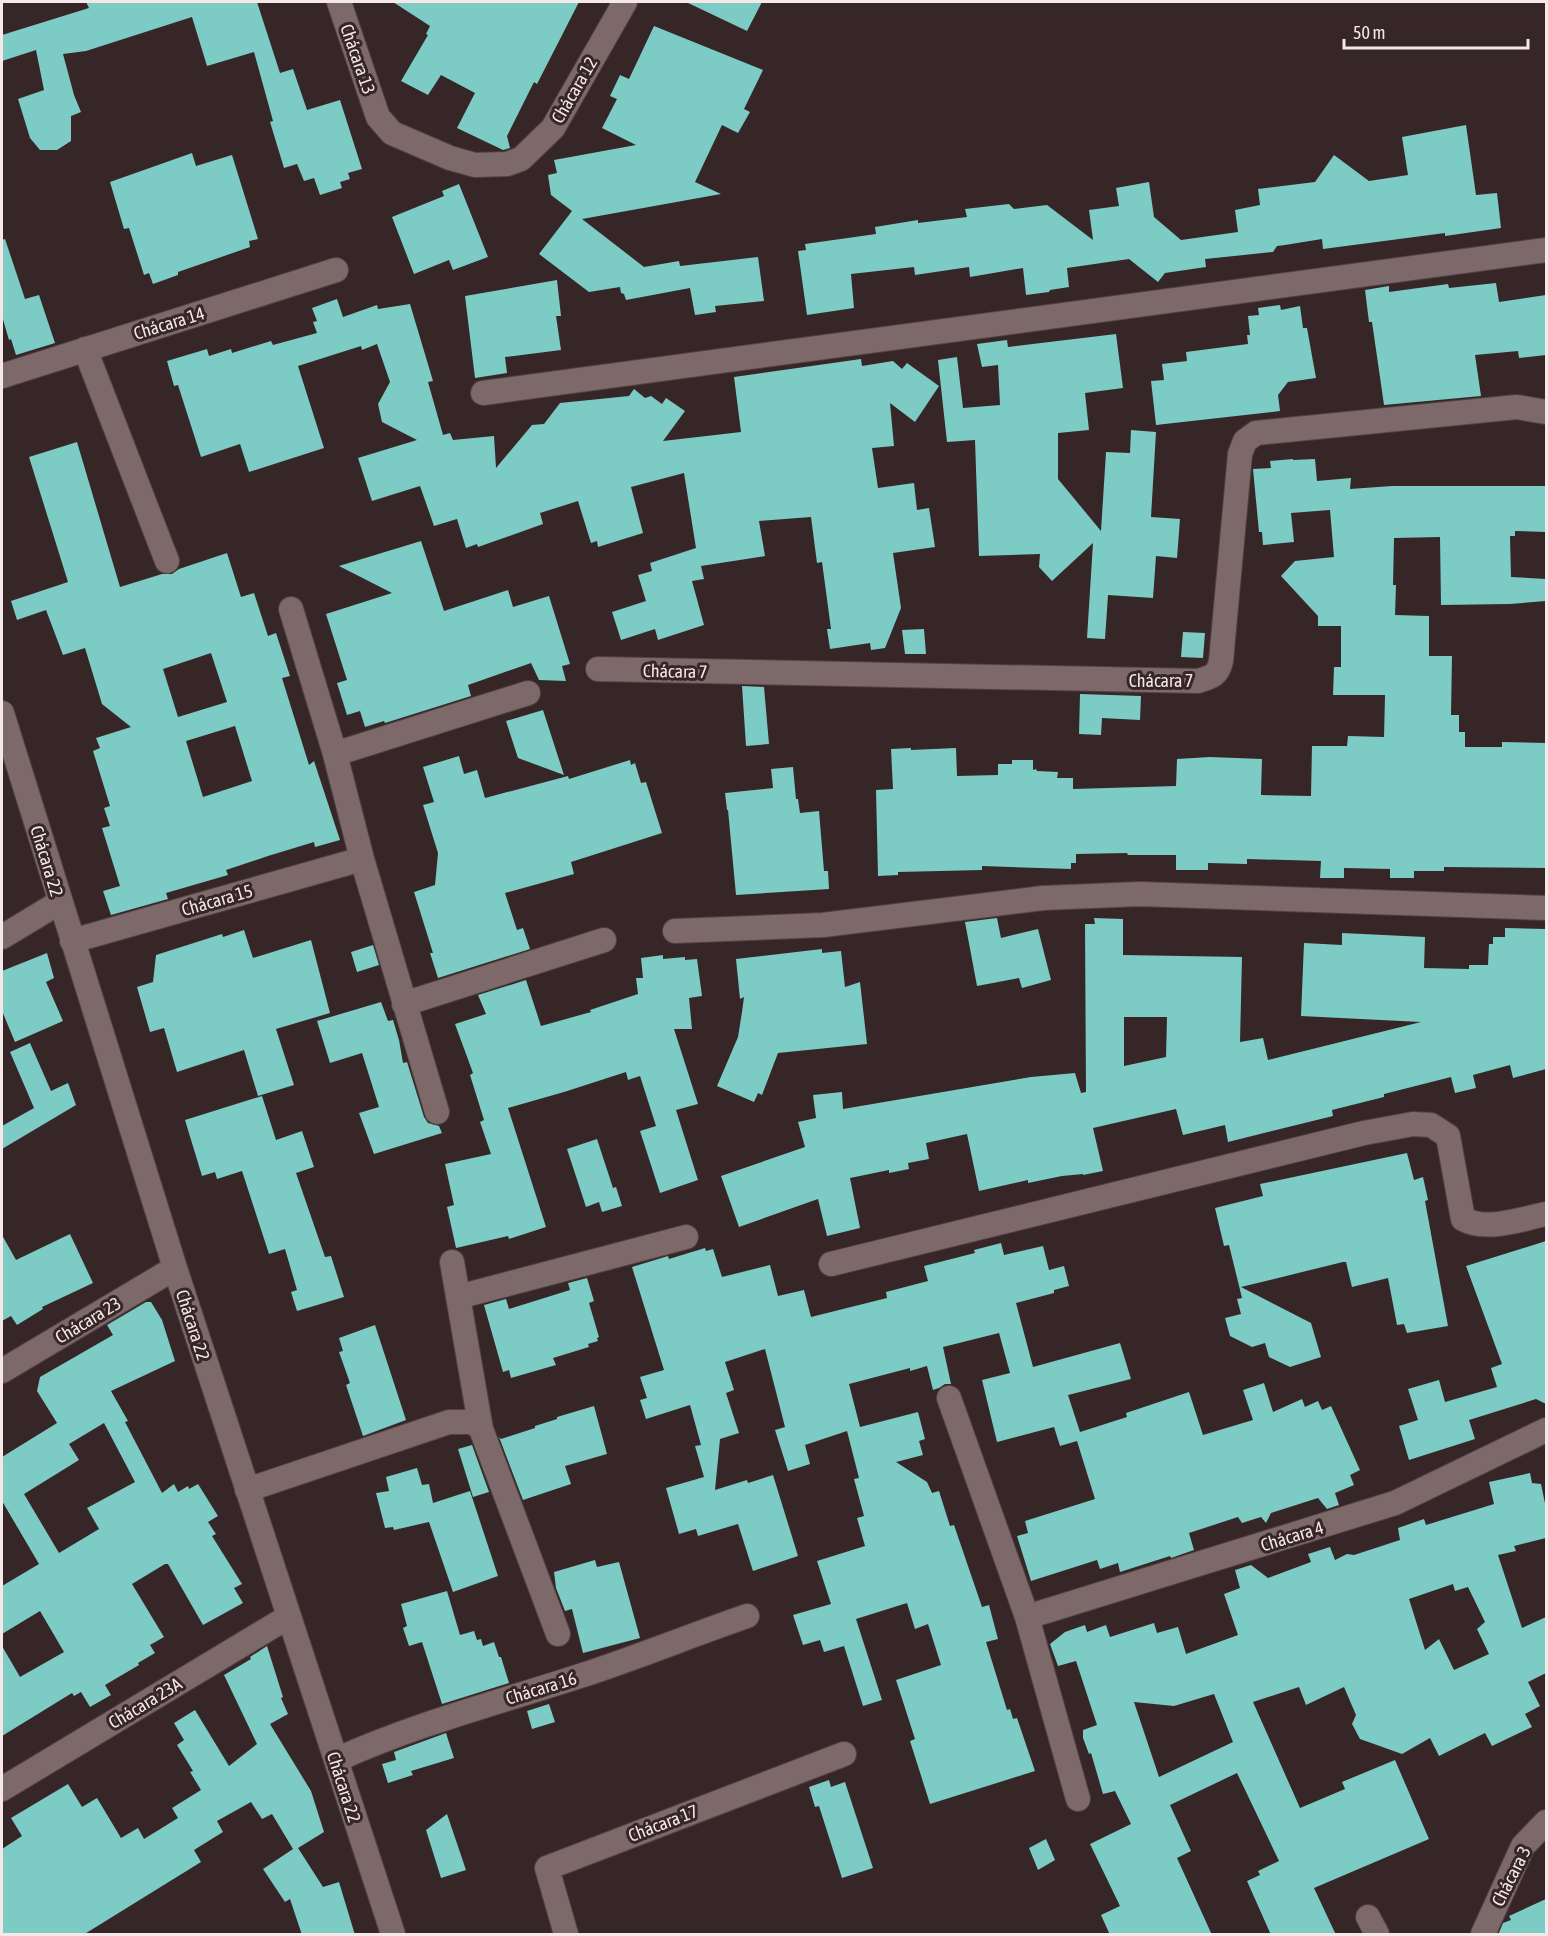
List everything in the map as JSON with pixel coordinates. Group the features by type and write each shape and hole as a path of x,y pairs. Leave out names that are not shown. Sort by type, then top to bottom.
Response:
{"street":[{"name":"Chácara 13","path":"339,2 378,117"},
{"name":"Chácara 12","path":"378,117 392,133 450,158 475,165 507,164 521,159 553,128 625,2"},
{"path":"483,393 1546,250"},
{"name":"Chácara 14","path":"2,376 336,270"},
{"path":"85,350 167,561"},
{"name":"Chácara 7","path":"598,669 1198,681 1212,678 1219,672 1221,661 1240,454 1245,441 1256,433 1505,409 1525,408 1546,412"},
{"path":"291,609 335,754 362,859 437,1112"},
{"path":"335,754 528,693"},
{"name":"Chácara 22","path":"2,713 9,764 60,902 175,1268 393,1935"},
{"name":"Chácara 15","path":"72,941 362,859"},
{"path":"675,931 823,924 1043,898 1140,894 1546,908"},
{"path":"2,937 60,902"},
{"path":"404,1004 604,940"},
{"path":"831,1264 1364,1133 1413,1124 1431,1125 1448,1136 1463,1219 1474,1224 1486,1225 1546,1214"},
{"path":"458,1298 686,1236"},
{"path":"452,1262 481,1429 558,1634"},
{"name":"Chácara 23","path":"2,1371 175,1268"},
{"path":"949,1398 1027,1617 1078,1799"},
{"path":"247,1490 450,1422 473,1422 481,1429"},
{"name":"Chácara 4","path":"1027,1617 1395,1503 1546,1430"},
{"name":"Chácara 16","path":"336,1760 367,1746 476,1708 585,1674 747,1616"},
{"name":"Chácara 23A","path":"2,1789 288,1617"},
{"name":"Chácara 17","path":"566,1935 547,1868 844,1754"},
{"name":"Chácara 3","path":"1483,1935 1523,1846 1546,1822"}],"building":[{"path":"86,2 257,2 280,73 293,69 307,110 340,100 362,169 348,173 350,179 340,182 342,188 320,195 314,178 304,181 297,164 284,168 270,122 273,121 254,52 207,66 192,17 86,51 63,54 81,112 71,116 71,141 57,150 40,150 30,138 18,99 44,90 36,50 2,61 2,35 89,8"},
{"path":"393,2 579,2 537,84 534,82 507,136 510,148 503,150 457,128 475,93 441,75 428,95 401,81 428,35 426,34 430,26"},
{"path":"686,2 762,2 747,31"},
{"path":"654,26 763,70 744,109 750,112 738,133 722,125 695,182 721,194 582,219 644,267 679,261 680,266 758,257 764,301 715,306 716,312 695,315 690,288 626,300 620,287 589,292 539,254 572,211 551,195 548,175 557,173 554,160 636,145 602,128 617,99 610,96 620,75 629,79"},
{"path":"1466,125 1476,195 1497,193 1501,228 1323,249 1322,239 1277,246 1273,252 1205,259 1206,267 1165,273 1158,282 1129,259 1067,268 1069,287 1026,295 1023,268 970,277 969,267 915,275 914,267 851,274 854,308 807,315 798,251 806,250 805,244 876,234 875,227 918,220 918,223 967,217 965,209 1009,204 1014,209 1047,205 1093,240 1089,210 1119,206 1116,188 1149,182 1154,217 1181,240 1238,232 1235,210 1260,205 1258,189 1315,182 1334,155 1369,181 1408,175 1402,137"},
{"path":"192,153 196,166 232,155 258,239 249,241 250,247 178,272 178,275 153,284 149,273 144,275 129,228 124,229 110,182"},
{"path":"459,184 488,257 453,270 449,260 414,274 392,217 444,196 442,191"},
{"path":"5,239 25,299 39,295 55,343 16,355 2,316 2,240"},
{"path":"557,280 561,316 556,316 561,350 505,357 507,373 475,378 465,296"},
{"path":"1496,283 1499,302 1546,295 1546,355 1519,358 1518,351 1475,355 1481,396 1384,405 1365,290 1389,286 1389,292 1448,284 1449,288"},
{"path":"337,299 343,317 377,305 378,309 410,304 433,381 428,382 443,435 450,433 453,440 494,436 496,468 532,425 544,424 560,403 629,396 634,389 645,398 651,396 662,404 666,398 685,411 663,441 741,432 734,377 861,359 862,366 893,361 902,369 907,363 939,386 915,422 890,403 894,446 872,448 878,488 914,483 917,510 929,508 935,547 893,553 901,608 885,648 871,650 870,643 830,649 827,629 831,629 822,562 817,563 811,517 759,521 765,556 701,566 704,579 692,581 704,625 658,640 655,629 621,640 612,612 646,601 638,575 652,571 650,563 696,548 684,473 631,487 643,533 598,547 597,541 591,543 578,501 540,513 543,524 478,547 477,544 466,548 457,519 434,526 420,486 372,501 358,458 417,440 382,422 378,404 390,382 377,344 362,350 361,346 298,366 324,448 249,472 240,444 201,457 178,385 174,386 167,361 207,349 209,356 231,349 232,353 271,341 273,345 317,333 313,322 317,321 312,308"},
{"path":"1280,305 1281,310 1300,306 1303,328 1307,328 1316,378 1288,382 1278,395 1280,411 1156,425 1151,381 1164,380 1162,364 1187,361 1186,352 1248,344 1247,335 1250,335 1248,316 1259,315 1258,308"},
{"path":"1116,334 1123,388 1085,393 1089,430 1058,433 1058,479 1101,531 1106,452 1130,453 1131,430 1156,432 1151,517 1180,519 1177,558 1156,556 1153,598 1108,595 1105,639 1087,638 1093,543 1052,581 1039,567 1040,554 979,556 975,440 947,442 938,360 957,357 963,408 1000,405 998,365 982,367 977,344 1007,340 1008,347"},
{"path":"77,442 120,587 162,574 172,574 179,569 227,553 241,597 254,593 268,636 276,633 290,676 282,678 309,765 314,761 340,840 315,847 314,842 268,856 226,870 228,875 166,893 168,899 111,915 103,891 120,886 102,828 110,826 104,808 110,806 93,751 100,748 96,738 131,727 102,704 85,648 63,655 46,610 17,620 11,601 68,582 29,457","holes":["211,653 227,702 178,717 163,669","235,726 252,781 203,797 186,741"]},
{"path":"1315,459 1317,481 1351,478 1350,489 1392,486 1546,486 1546,532 1515,531 1515,536 1510,536 1511,577 1546,579 1546,601 1441,605 1440,537 1394,538 1393,585 1396,585 1395,615 1429,616 1429,656 1452,656 1451,715 1459,715 1459,732 1465,732 1465,747 1502,747 1502,742 1546,743 1546,868 1444,867 1444,871 1414,871 1414,878 1390,878 1390,869 1344,868 1344,878 1320,878 1321,861 1247,859 1247,864 1208,863 1208,870 1176,870 1176,855 1128,855 1127,853 1076,854 1076,863 1071,863 1071,869 982,866 982,870 898,872 898,875 878,876 876,790 893,789 891,749 956,748 957,776 998,775 998,764 1012,764 1012,760 1033,760 1033,770 1058,772 1057,778 1073,778 1073,789 1176,786 1177,759 1210,757 1262,759 1261,795 1311,796 1312,746 1347,746 1348,736 1384,737 1385,695 1333,695 1334,667 1341,667 1341,626 1318,626 1318,616 1281,576 1295,561 1334,557 1330,510 1291,513 1294,542 1263,545 1262,532 1259,532 1253,469 1271,468 1270,461"},
{"path":"421,541 444,611 508,590 513,607 549,596 570,664 562,666 566,681 539,680 531,663 468,685 471,696 385,723 384,721 365,727 360,711 347,715 337,683 347,680 326,614 392,593 339,566"},
{"path":"924,629 926,654 905,654 902,630"},
{"path":"1183,632 1205,633 1203,658 1181,657"},
{"path":"742,686 764,687 769,744 746,746"},
{"path":"1080,694 1141,696 1140,720 1102,718 1101,735 1079,734"},
{"path":"543,710 564,775 518,758 506,721"},
{"path":"459,756 464,774 477,770 485,798 568,776 569,779 630,760 631,765 635,763 641,783 646,782 662,833 571,862 574,874 505,893 517,930 523,928 530,949 438,978 430,953 433,953 414,892 435,885 438,853 423,805 434,802 423,767"},
{"path":"793,767 796,799 798,799 800,813 819,811 824,871 828,871 829,889 736,895 725,793 773,788 771,769"},
{"path":"997,918 1001,938 1038,929 1051,980 1022,988 1019,978 977,986 965,922"},
{"path":"1094,918 1123,919 1123,955 1242,957 1240,1042 1263,1038 1268,1060 1421,1022 1301,1016 1304,943 1342,945 1342,933 1425,937 1424,968 1469,969 1469,965 1488,965 1489,944 1493,944 1493,937 1505,937 1505,928 1546,929 1546,1069 1513,1078 1510,1065 1473,1075 1476,1088 1455,1093 1451,1077 1332,1110 1333,1116 1228,1142 1225,1125 1183,1135 1176,1109 1093,1128 1103,1171 1028,1183 1028,1180 979,1191 967,1134 926,1143 929,1159 908,1163 909,1169 889,1173 889,1170 850,1178 860,1228 827,1236 818,1199 739,1227 721,1176 805,1147 798,1122 816,1118 813,1095 842,1092 843,1109 1031,1077 1075,1073 1081,1093 1086,1092 1085,924 1095,924","holes":["1124,1017 1167,1017 1166,1057 1124,1066"]},
{"path":"244,930 253,958 311,940 330,1013 276,1029 294,1085 258,1096 244,1050 177,1072 164,1028 150,1032 137,987 153,982 156,955 222,934 223,937"},
{"path":"373,945 379,965 357,972 351,952"},
{"path":"822,949 822,953 841,951 845,987 860,982 867,1044 778,1053 762,1095 758,1093 754,1102 717,1086 738,1037 742,1012 744,997 740,999 736,959"},
{"path":"47,953 54,978 46,982 63,1021 15,1042 2,1011 2,971"},
{"path":"663,955 663,959 685,957 685,960 697,959 702,996 689,998 692,1029 674,1029 698,1104 676,1110 698,1180 660,1193 640,1131 656,1126 640,1076 628,1080 626,1072 508,1108 546,1227 509,1239 508,1236 456,1248 447,1207 454,1205 445,1164 491,1154 480,1122 484,1120 470,1075 473,1073 455,1024 486,1014 478,995 526,980 541,1026 591,1012 590,1010 638,994 636,978 643,978 641,958"},
{"path":"381,1002 388,1021 393,1020 403,1063 407,1062 424,1117 428,1123 439,1126 442,1133 374,1154 359,1113 379,1107 362,1053 330,1063 317,1021"},
{"path":"30,1043 51,1091 68,1083 76,1105 2,1149 2,1126 34,1108 10,1052"},
{"path":"262,1096 276,1140 302,1131 314,1167 296,1173 325,1257 331,1256 344,1297 297,1311 291,1292 297,1290 285,1249 269,1254 242,1171 217,1179 215,1172 202,1176 185,1120"},
{"path":"597,1139 613,1188 616,1187 622,1206 602,1212 599,1202 586,1207 567,1149"},
{"path":"1407,1153 1414,1180 1423,1177 1428,1200 1425,1201 1448,1326 1407,1333 1404,1324 1397,1325 1388,1278 1352,1287 1346,1262 1343,1262 1241,1287 1311,1323 1321,1357 1290,1367 1269,1357 1265,1343 1252,1347 1230,1336 1225,1318 1241,1314 1237,1299 1242,1298 1229,1245 1224,1246 1215,1208 1263,1196 1260,1184"},
{"path":"70,1234 93,1283 42,1307 43,1309 17,1325 11,1316 2,1321 2,1235 16,1260"},
{"path":"1546,1241 1546,1404 1536,1399 1469,1420 1475,1439 1409,1460 1399,1426 1418,1420 1408,1389 1439,1380 1445,1402 1497,1387 1491,1368 1502,1364 1466,1266"},
{"path":"1001,1243 1004,1255 1043,1246 1049,1270 1064,1266 1069,1286 1054,1290 1054,1293 1016,1303 1033,1367 1120,1343 1131,1379 1068,1395 1080,1432 1127,1417 1126,1413 1189,1392 1203,1435 1253,1420 1243,1390 1264,1383 1273,1412 1302,1399 1305,1407 1318,1401 1322,1410 1331,1406 1360,1470 1350,1475 1354,1485 1335,1493 1339,1505 1327,1509 1318,1498 1271,1513 1266,1523 1261,1517 1242,1523 1238,1517 1189,1533 1194,1550 1120,1572 1118,1563 1100,1569 1097,1560 1031,1581 1017,1536 1028,1533 1025,1521 1095,1499 1077,1441 1060,1446 1054,1427 997,1442 982,1380 1010,1373 999,1333 943,1347 951,1384 945,1384 933,1390 927,1366 910,1371 910,1368 849,1384 860,1427 918,1412 925,1439 919,1441 923,1455 896,1462 927,1482 932,1493 939,1491 950,1526 954,1525 982,1607 989,1605 998,1639 986,1642 1007,1710 1010,1709 1013,1719 1017,1718 1035,1771 930,1804 910,1741 915,1739 896,1680 941,1665 928,1624 915,1629 907,1603 856,1619 882,1700 863,1706 844,1646 824,1652 820,1640 803,1645 793,1615 831,1604 817,1561 865,1546 857,1518 864,1516 854,1479 859,1478 847,1431 805,1445 810,1464 788,1471 775,1430 785,1427 765,1349 725,1362 734,1390 726,1393 739,1433 720,1439 715,1490 773,1475 798,1556 753,1571 738,1524 698,1536 696,1529 679,1534 666,1488 704,1477 695,1446 701,1445 690,1405 646,1419 640,1400 647,1398 640,1377 664,1370 632,1267 668,1256 669,1259 705,1248 706,1251 713,1249 722,1277 770,1265 778,1296 804,1290 811,1317 887,1298 886,1292 928,1281 924,1266 975,1253 974,1250"},
{"path":"587,1278 594,1301 589,1303 599,1337 598,1341 588,1344 589,1347 553,1358 556,1365 511,1378 509,1370 503,1372 484,1305 506,1299 509,1309 570,1290 568,1283"},
{"path":"146,1302 151,1302 162,1320 175,1361 111,1391 162,1493 174,1484 178,1492 188,1486 189,1489 198,1484 218,1516 208,1522 216,1534 212,1536 242,1584 234,1588 243,1603 203,1625 168,1564 165,1564 132,1584 164,1637 150,1645 155,1653 105,1685 111,1695 90,1707 81,1692 74,1696 72,1693 2,1736 2,1646 20,1677 64,1652 40,1611 2,1634 2,1586 39,1564 2,1501 2,1457 57,1423 37,1391 40,1377 113,1335 107,1325","holes":["104,1423 135,1482 87,1508 99,1529 59,1553 24,1494 79,1460 69,1444"]},
{"path":"375,1325 406,1420 363,1436 346,1385 350,1383 339,1352 343,1351 339,1338"},
{"path":"594,1406 607,1454 565,1466 571,1484 523,1500 499,1437 501,1439 535,1428 557,1417"},
{"path":"472,1445 489,1492 473,1497 458,1449"},
{"path":"417,1468 422,1485 429,1484 433,1503 470,1491 498,1576 453,1592 429,1522 394,1530 393,1527 385,1528 376,1493 389,1491 386,1477"},
{"path":"1530,1473 1532,1483 1541,1484 1546,1508 1546,1538 1514,1546 1516,1551 1498,1555 1522,1628 1546,1617 1546,1673 1528,1682 1540,1706 1525,1714 1532,1727 1492,1746 1485,1733 1439,1756 1430,1738 1402,1754 1360,1739 1352,1724 1356,1715 1344,1687 1306,1705 1299,1687 1253,1702 1300,1808 1345,1789 1342,1782 1395,1760 1429,1839 1314,1888 1336,1935 1271,1935 1247,1881 1260,1875 1258,1871 1279,1861 1237,1773 1170,1805 1191,1851 1177,1858 1212,1935 1110,1935 1101,1915 1120,1906 1090,1844 1131,1824 1115,1791 1103,1794 1091,1753 1089,1754 1083,1738 1083,1730 1097,1725 1076,1661 1058,1666 1050,1644 1065,1632 1085,1625 1087,1632 1106,1625 1110,1637 1154,1623 1157,1633 1178,1627 1186,1654 1238,1635 1224,1594 1240,1588 1235,1570 1251,1565 1268,1578 1311,1562 1308,1554 1330,1547 1335,1560 1347,1554 1354,1555 1400,1540 1398,1528 1424,1519 1426,1525 1494,1504 1489,1482","holes":["1453,1584 1455,1591 1468,1587 1485,1622 1477,1629 1489,1654 1454,1670 1439,1639 1425,1650 1409,1599","1214,1694 1233,1742 1159,1777 1134,1702 1174,1706"]},
{"path":"595,1560 597,1567 619,1562 640,1638 583,1653 572,1609 565,1611 556,1588 554,1572"},
{"path":"447,1591 460,1635 474,1631 477,1640 481,1639 483,1646 494,1642 509,1683 442,1704 422,1642 409,1646 403,1628 407,1626 401,1604"},
{"path":"267,1646 283,1697 281,1698 288,1714 270,1724 311,1791 324,1832 298,1848 323,1887 339,1882 355,1935 302,1935 290,1899 285,1902 263,1869 293,1849 272,1814 262,1819 251,1802 217,1821 223,1832 194,1850 201,1862 83,1935 2,1935 2,1849 22,1836 11,1818 68,1784 82,1807 97,1798 121,1838 138,1828 144,1839 178,1818 172,1808 201,1790 190,1772 193,1771 177,1745 184,1740 174,1723 195,1710 229,1766 257,1744 224,1675 251,1659 250,1657"},
{"path":"549,1704 555,1722 532,1729 527,1711"},
{"path":"446,1733 454,1758 411,1771 413,1775 388,1783 382,1764 396,1760 394,1752"},
{"path":"829,1780 831,1787 845,1782 873,1868 842,1878 819,1806 815,1807 809,1787"},
{"path":"447,1814 466,1870 441,1878 426,1830"},
{"path":"1046,1839 1055,1860 1038,1870 1029,1848"},
{"path":"1546,1899 1546,1935 1498,1935 1503,1923 1511,1920 1509,1916"}]}
